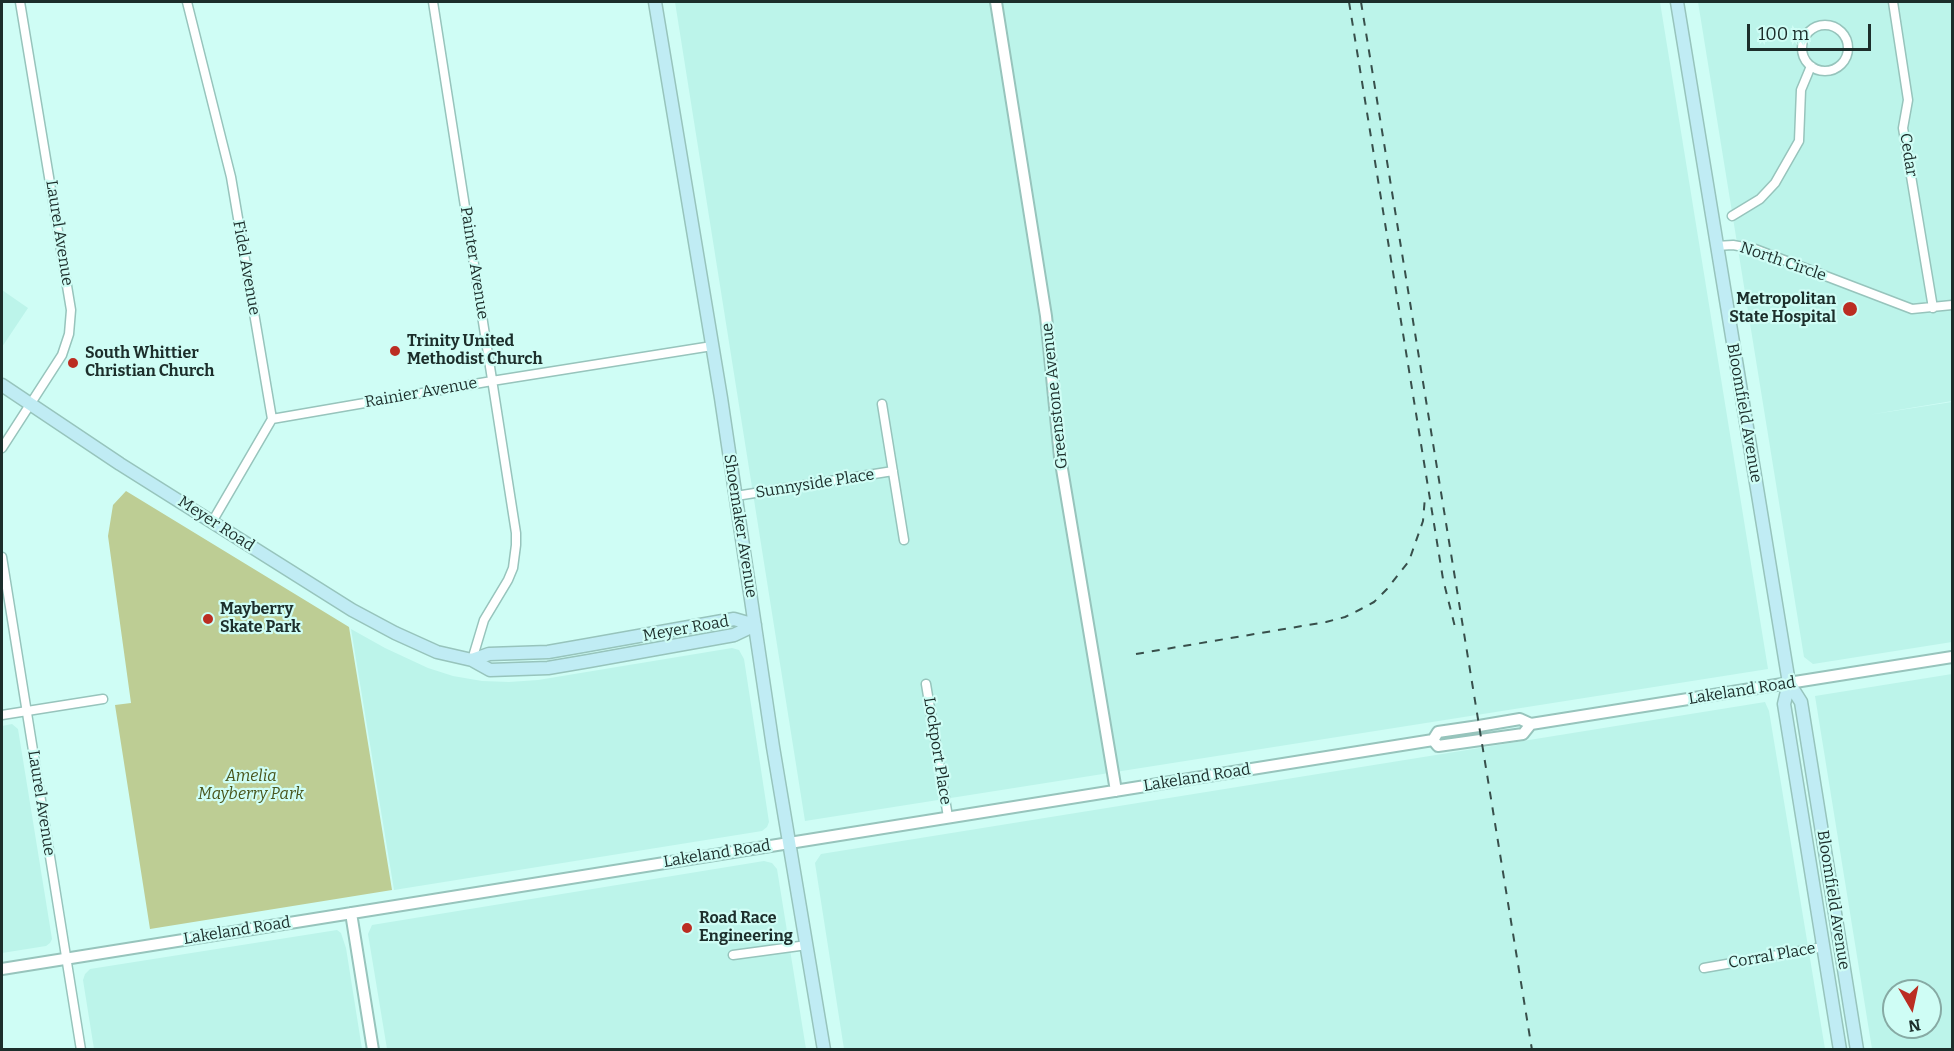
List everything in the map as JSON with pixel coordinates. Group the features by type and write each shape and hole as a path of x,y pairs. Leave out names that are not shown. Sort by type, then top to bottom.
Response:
{"main road":[{"name":"Shoemaker Avenue","path":"655,2 824,1050"},
{"name":"Bloomfield Avenue","path":"1677,2 1789,683 1801,702 1857,1050"},
{"name":"Meyer Road","path":"2,385 120,464 334,599 395,633 437,652 472,660 490,670 548,668 734,635 755,625"},
{"name":"Meyer Road","path":"472,660 489,654 548,652 734,619 755,625"},
{"path":"588,645 589,661"},
{"name":"Bloomfield Avenue","path":"1789,683 1784,704 1840,1050"},
{"name":"Corral Place","path":"1823,947 1840,944"}],"street":[{"name":"Laurel Avenue","path":"2,448 62,355 69,334 71,310 20,2"},
{"name":"Fidel Avenue","path":"187,2 231,177 272,419"},
{"name":"Painter Avenue","path":"433,2 511,499 516,545 513,568 484,620 472,660"},
{"name":"Greenstone Avenue","path":"996,2 1046,316 1060,457 1116,790"},
{"name":"Cedar","path":"1893,2 1908,100 1903,128 1933,308"},
{"path":"1824,25 1839,30 1848,43 1843,63 1837,68 1824,71 1811,66 1803,52 1805,37 1810,31 1824,25"},
{"path":"1732,216 1761,199 1775,183 1799,141 1801,90 1811,66"},
{"name":"North Circle","path":"1716,246 1733,245 1755,249 1912,309 1953,305"},
{"name":"Rainier Avenue","path":"272,419 712,346"},
{"name":"Sunnyside Place","path":"882,404 904,540"},
{"path":"212,522 272,419"},
{"name":"Sunnyside Place","path":"736,496 893,471"},
{"name":"Laurel Avenue","path":"2,557 81,1050"},
{"name":"Lakeland Road","path":"2,969 1433,740 1438,746 1523,734 1531,724 1953,657"},
{"name":"Lockport Place","path":"926,684 948,818"},
{"path":"2,715 103,699"},
{"path":"351,913 373,1050"},
{"path":"733,955 807,945"},
{"name":"Corral Place","path":"1704,968 1823,947"}],"shaded area":[{"path":"675,2 1660,2 1768,669 805,821"},
{"name":"Metropolitan State Hospital","path":"1698,2 1952,2 1952,401 1868,415 1952,402 1952,642 1813,664 1804,657"},
{"path":"2,290 28,308 2,347"},
{"path":"351,629 428,668 453,676 482,681 538,680 732,648 739,650 744,659 769,822 767,827 762,831 394,890"},
{"path":"1952,674 1952,1049 1872,1049 1815,696"},
{"path":"1765,702 1769,711 1825,1049 844,1049 815,863 821,854"},
{"path":"12,724 18,729 52,939 46,946 2,953 2,726"},
{"path":"764,861 772,863 777,869 806,1049 387,1049 368,934 372,925"},
{"path":"337,930 341,933 346,948 362,1049 94,1049 83,980 90,969"}],"green space":[{"name":"Amelia Mayberry Park","path":"126,491 349,627 392,890 150,929 115,705 131,703 108,536 113,505"}],"railway":[{"path":"1349,2 1443,579 1456,631"},
{"path":"1361,2 1532,1050"},
{"path":"1136,654 1326,622 1345,617 1374,602 1409,561 1423,521 1425,497"}],"place":[{"name":"Metropolitan State Hospital","path":"1850,309"},
{"name":"Trinity United Methodist Church","path":"395,351"},
{"name":"South Whittier Christian Church","path":"73,363"},
{"name":"Mayberry Skate Park","path":"208,619"},
{"name":"Road Race Engineering","path":"687,928"}]}
